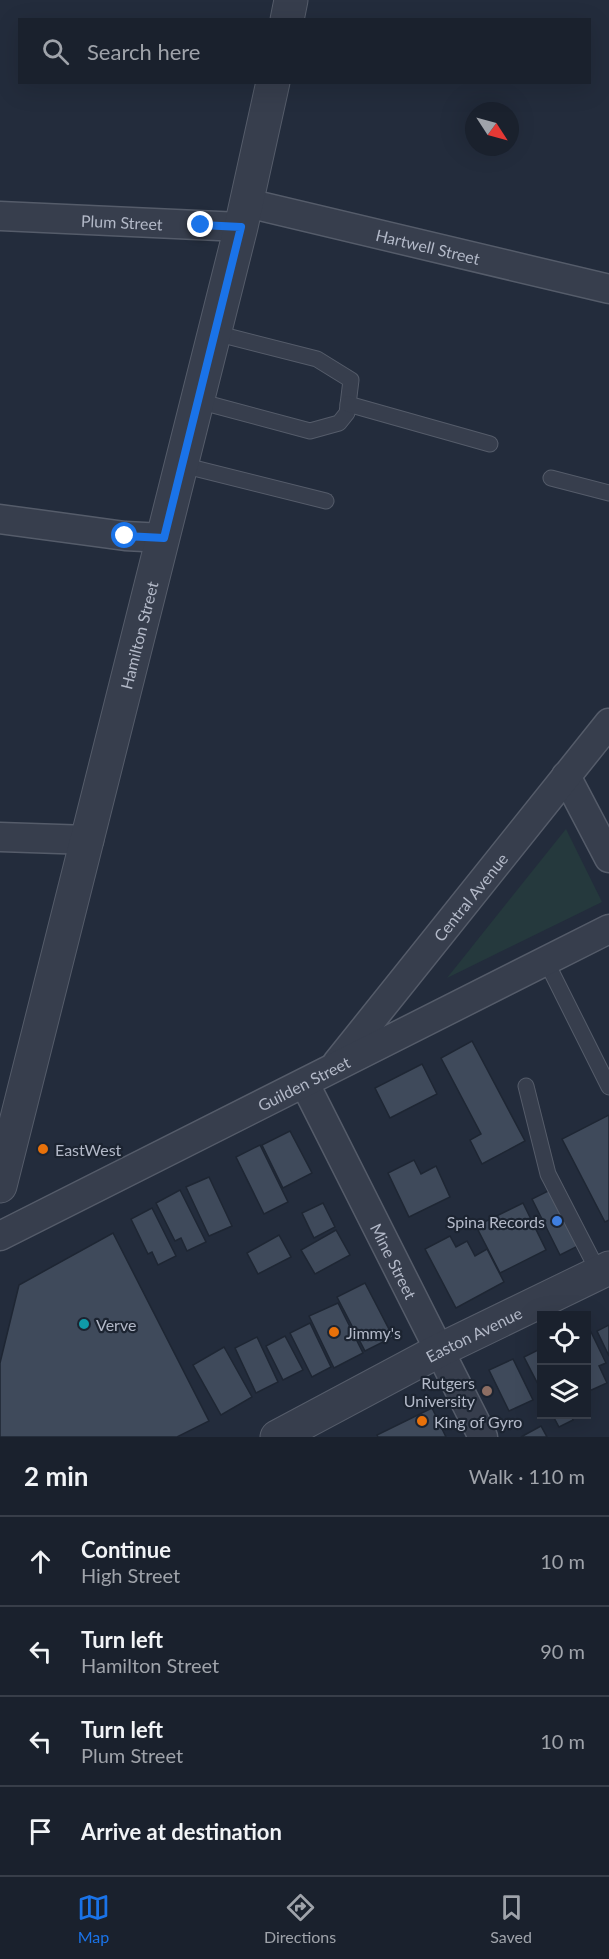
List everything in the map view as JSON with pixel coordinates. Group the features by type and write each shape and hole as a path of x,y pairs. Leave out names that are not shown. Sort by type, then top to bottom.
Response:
{"street":[{"path":"287,18 291,0"},
{"name":"Hamilton Street","path":"0,1186 215,333 273,84"},
{"name":"Plum Street","path":"0,216 244,215"},
{"name":"Hartwell Street","path":"244,215 609,289"},
{"path":"0,519 125,536 164,538"},
{"name":"Central Avenue","path":"330,1071 609,723"},
{"path":"566,776 609,858"},
{"path":"0,837 89,840"},
{"name":"Guilden Street","path":"0,1236 609,929"},
{"name":"Mine Street","path":"305,1084 483,1437"},
{"name":"Easton Avenue","path":"277,1437 440,1350 604,1270"}],"lane":[{"path":"198,401 310,431 339,423 347,413 351,380 317,359 215,333"},
{"path":"348,404 490,444"},
{"path":"182,465 326,501"},
{"path":"551,478 609,493"},
{"path":"546,961 609,1087"},
{"path":"526,1086 548,1174 604,1270"}],"green space":[{"path":"566,829 602,902 447,978"}],"building":[{"path":"472,1041 525,1141 482,1164 470,1140 481,1134 441,1058"},
{"path":"422,1064 437,1094 390,1118 375,1088"},
{"path":"609,1115 609,1220 605,1222 562,1139"},
{"path":"290,1131 312,1173 283,1188 262,1145"},
{"path":"260,1145 288,1202 264,1214 236,1157"},
{"path":"414,1160 421,1174 436,1166 450,1197 409,1217 388,1173"},
{"path":"209,1177 232,1226 209,1236 186,1187"},
{"name":"Spina Records","path":"554,1188 582,1244 560,1255 532,1199"},
{"path":"180,1190 206,1242 187,1251 181,1238 175,1241 156,1203"},
{"path":"323,1203 335,1227 314,1238 302,1213"},
{"path":"523,1203 546,1250 500,1273 476,1226"},
{"path":"152,1208 176,1256 158,1265 152,1252 148,1254 131,1219"},
{"path":"336,1230 350,1255 315,1274 301,1250"},
{"name":"Verve","path":"113,1233 209,1421 177,1437 0,1437 0,1363 19,1285"},
{"path":"279,1235 291,1257 258,1274 247,1253"},
{"path":"450,1236 456,1247 467,1241 475,1256 487,1249 504,1282 456,1308 425,1249"},
{"path":"365,1283 393,1337 365,1351 337,1297"},
{"name":"Jimmy's","path":"338,1303 363,1353 334,1368 309,1316"},
{"path":"310,1323 331,1367 312,1377 290,1333"},
{"path":"609,1325 609,1356 597,1331"},
{"path":"591,1332 606,1363 599,1366 607,1383 591,1390"},
{"path":"285,1336 303,1370 283,1380 266,1346"},
{"path":"257,1337 278,1382 256,1393 235,1348"},
{"path":"224,1347 252,1397 221,1415 193,1365"},
{"path":"537,1350 537,1382 524,1357"},
{"path":"513,1359 533,1400 509,1411 489,1370"},
{"name":"King of Gyro","path":"432,1408 446,1437 378,1437 377,1435"},
{"path":"555,1419 573,1419 573,1420 559,1427"},
{"path":"541,1426 547,1437 521,1437"}],"place":[{"name":"EastWest","path":"43,1149"},
{"name":"Spina Records","path":"557,1221"},
{"name":"Verve","path":"84,1324"},
{"name":"Jimmy's","path":"334,1332"},
{"name":"Rutgers University","path":"487,1391"},
{"name":"King of Gyro","path":"422,1421"}],"route":[{"path":"125,536 164,538 241,227 201,225"}]}
